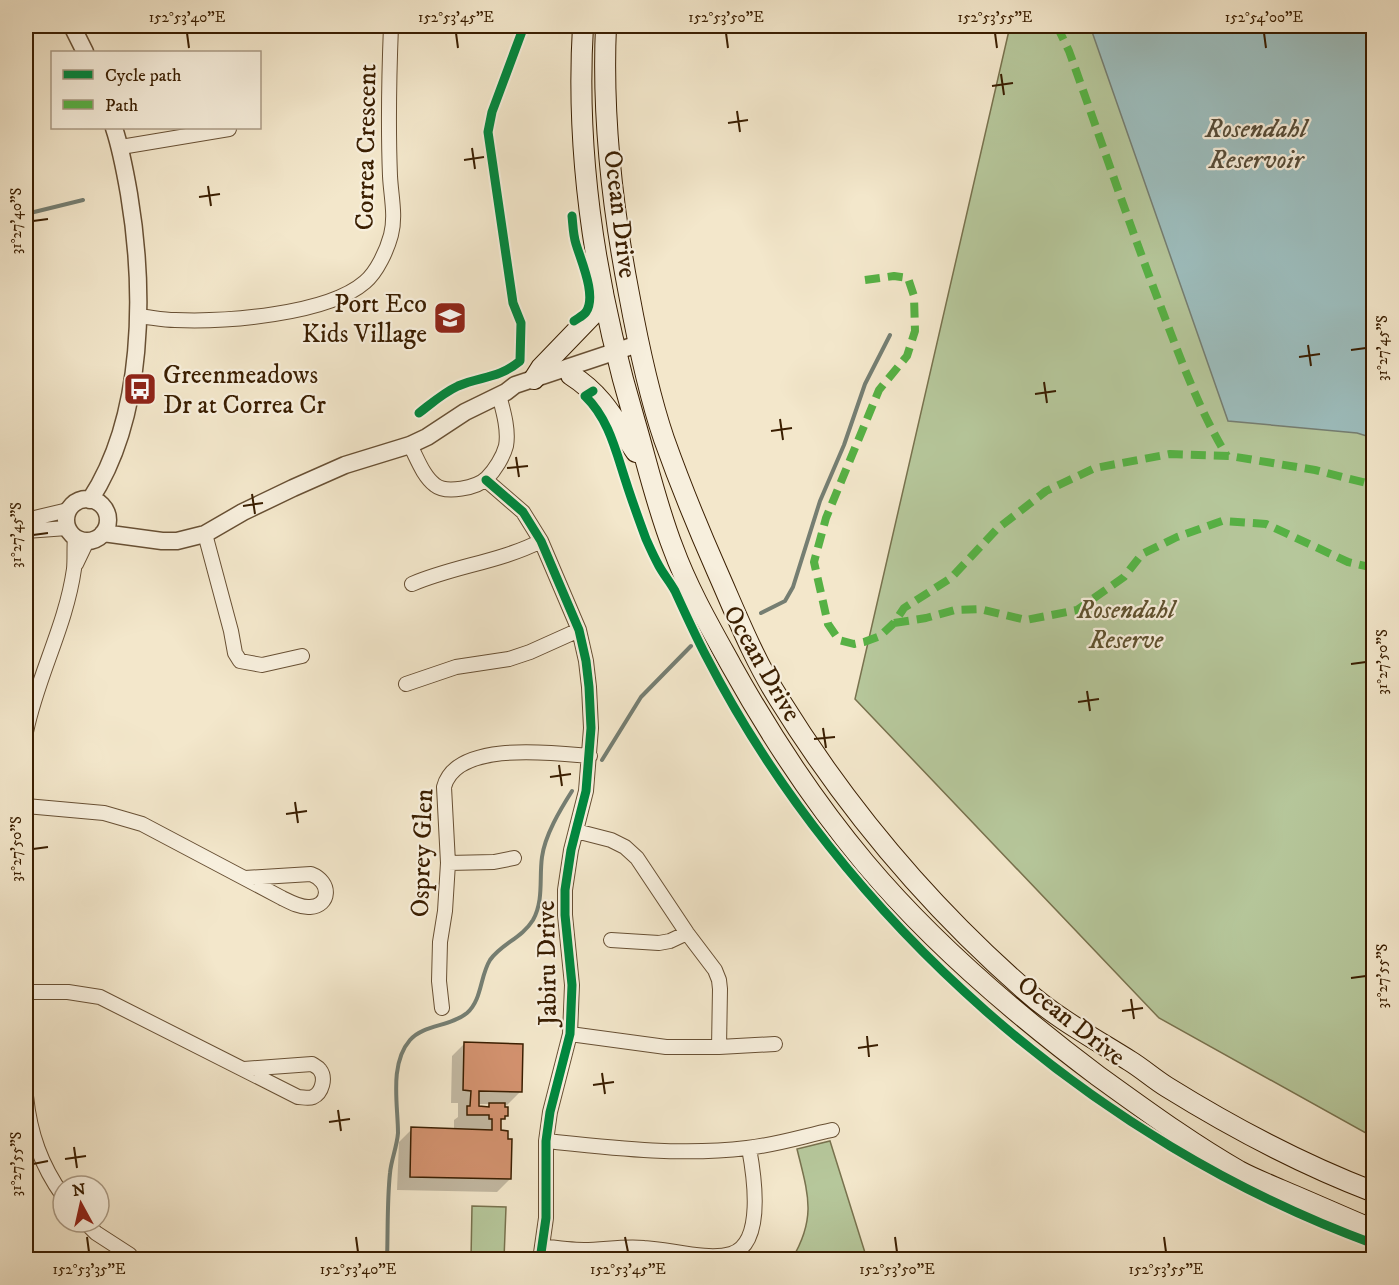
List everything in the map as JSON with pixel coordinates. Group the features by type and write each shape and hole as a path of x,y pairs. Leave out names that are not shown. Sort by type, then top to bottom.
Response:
{"main road":[{"name":"Ocean Drive","path":"583,26 582,111 595,244 616,357 672,546 698,605 740,682 781,749 815,800 902,905 1035,1029 1143,1109 1241,1172 1374,1230"},
{"name":"Ocean Drive","path":"608,27 611,178 620,250 640,350 664,437 691,510 738,619 772,686 827,771 894,858 949,918 1027,993 1165,1086 1246,1133 1293,1158 1374,1192"},
{"path":"534,379 541,368 595,312 603,292"},
{"path":"571,375 587,386 603,402 621,425 635,450 648,465"}],"street":[{"path":"72,26 84,51"},
{"name":"Correa Crescent","path":"138,316 185,320 266,315 315,305 344,295 365,282 379,263 391,235 394,214 390,179 388,98 391,26"},
{"path":"95,502 129,402 138,316 133,218 120,147 114,129"},
{"path":"120,147 229,129"},
{"path":"105,527 142,540 177,541 205,534 243,512 345,465 410,446 465,412 516,385 640,350"},
{"path":"502,394 520,391 571,375 616,357"},
{"path":"410,446 427,476 441,488 459,489 486,480 499,461 506,445 502,394"},
{"name":"Jabiru Drive","path":"486,480 524,512 541,541 579,630 589,687 591,728 586,791 565,890 565,915 572,985 570,1034 550,1112 546,1141 546,1218 541,1253"},
{"path":"26,520 68,510 78,502 95,502 105,512 105,527 96,539 77,535 26,531"},
{"path":"26,732 31,702 65,609 74,569 77,535 66,521 68,510"},
{"path":"205,534 233,644 240,661 262,665 302,656"},
{"path":"412,584 436,574 521,551 541,541"},
{"path":"406,684 456,667 519,656 579,630"},
{"name":"Osprey Glen","path":"442,1008 439,981 440,942 445,911 448,863 444,787 451,772 471,761 499,754 529,751 590,756"},
{"path":"26,806 120,816 142,824 282,898 302,906 312,908 322,902 326,893 324,883 320,878 311,874 245,878"},
{"path":"576,831 611,840 625,847 637,858 702,952 719,980 719,1047"},
{"path":"448,863 494,862 514,858"},
{"path":"611,940 659,943 670,941 687,933"},
{"path":"26,992 68,992 99,997 298,1096 311,1098 321,1088 323,1078 320,1070 312,1064 244,1069"},
{"path":"570,1034 666,1047 775,1044"},
{"path":"26,1096 29,1126 37,1150 51,1178"},
{"path":"546,1141 658,1151 749,1148 832,1130"},
{"path":"541,1253 638,1247 712,1255 731,1254 747,1242 752,1229 754,1174 749,1148"},
{"path":"98,1234 130,1255"}],"green space":[{"name":"Rosendahl Reserve","path":"1010,26 1373,26 1373,1137 1159,1018 855,699"},
{"path":"830,1141 867,1259 792,1259 805,1230 808,1205 797,1149"},
{"path":"472,1206 506,1207 504,1259 471,1259"}],"water":[{"name":"Rosendahl Reservoir","path":"1090,26 1373,26 1373,438 1357,433 1228,421"}],"building":[{"path":"464,1042 523,1044 522,1092 479,1091 479,1106 489,1107 489,1103 505,1103 505,1107 508,1107 508,1116 501,1119 501,1130 508,1131 508,1139 512,1139 511,1179 410,1177 411,1127 492,1130 492,1119 489,1119 489,1115 467,1115 471,1091 463,1090"}],"waterway":[{"path":"26,214 83,200"},
{"path":"761,613 785,601 793,587 820,501 844,445 865,384 890,335"},
{"path":"602,760 641,697 691,646"},
{"path":"387,1260 389,1184 398,1133 396,1085 403,1050 410,1040 422,1031 453,1021 467,1013 476,1001 490,960 523,932 533,920 539,905 541,865 546,840 572,791"}],"marked path":[{"path":"1057,26 1069,51 1184,366 1199,403 1227,456"},
{"path":"865,280 894,276 908,278 914,296 915,331 907,356 879,390 826,518 814,562 828,624 839,640 854,644 880,636 894,623 904,608 951,578 997,529 1046,491 1095,468 1170,454 1230,456 1315,470 1374,485"},
{"path":"894,623 955,610 980,609 1026,620 1077,610 1124,577 1142,554 1177,537 1222,521 1266,524 1348,562 1374,568"}],"cycle path":[{"path":"419,413 453,389 497,374 520,361 521,323 513,303 488,132 492,112 524,26"},
{"path":"572,216 575,241 587,278 590,297 586,312 574,321"},
{"path":"593,391 585,396 606,425 646,539 675,591 706,656 762,753 828,845 903,932 986,1011 1075,1083 1171,1146 1270,1200 1374,1244"},
{"path":"486,480 523,512 541,541 579,630 589,687 591,728 586,791 571,850 565,890 565,915 572,985 570,1034 550,1112 546,1141 546,1218 540,1260"}],"place":[{"name":"Port Eco Kids Village","path":"450,318"},
{"name":"Greenmeadows Dr at Correa Cr","path":"140,389"}]}
